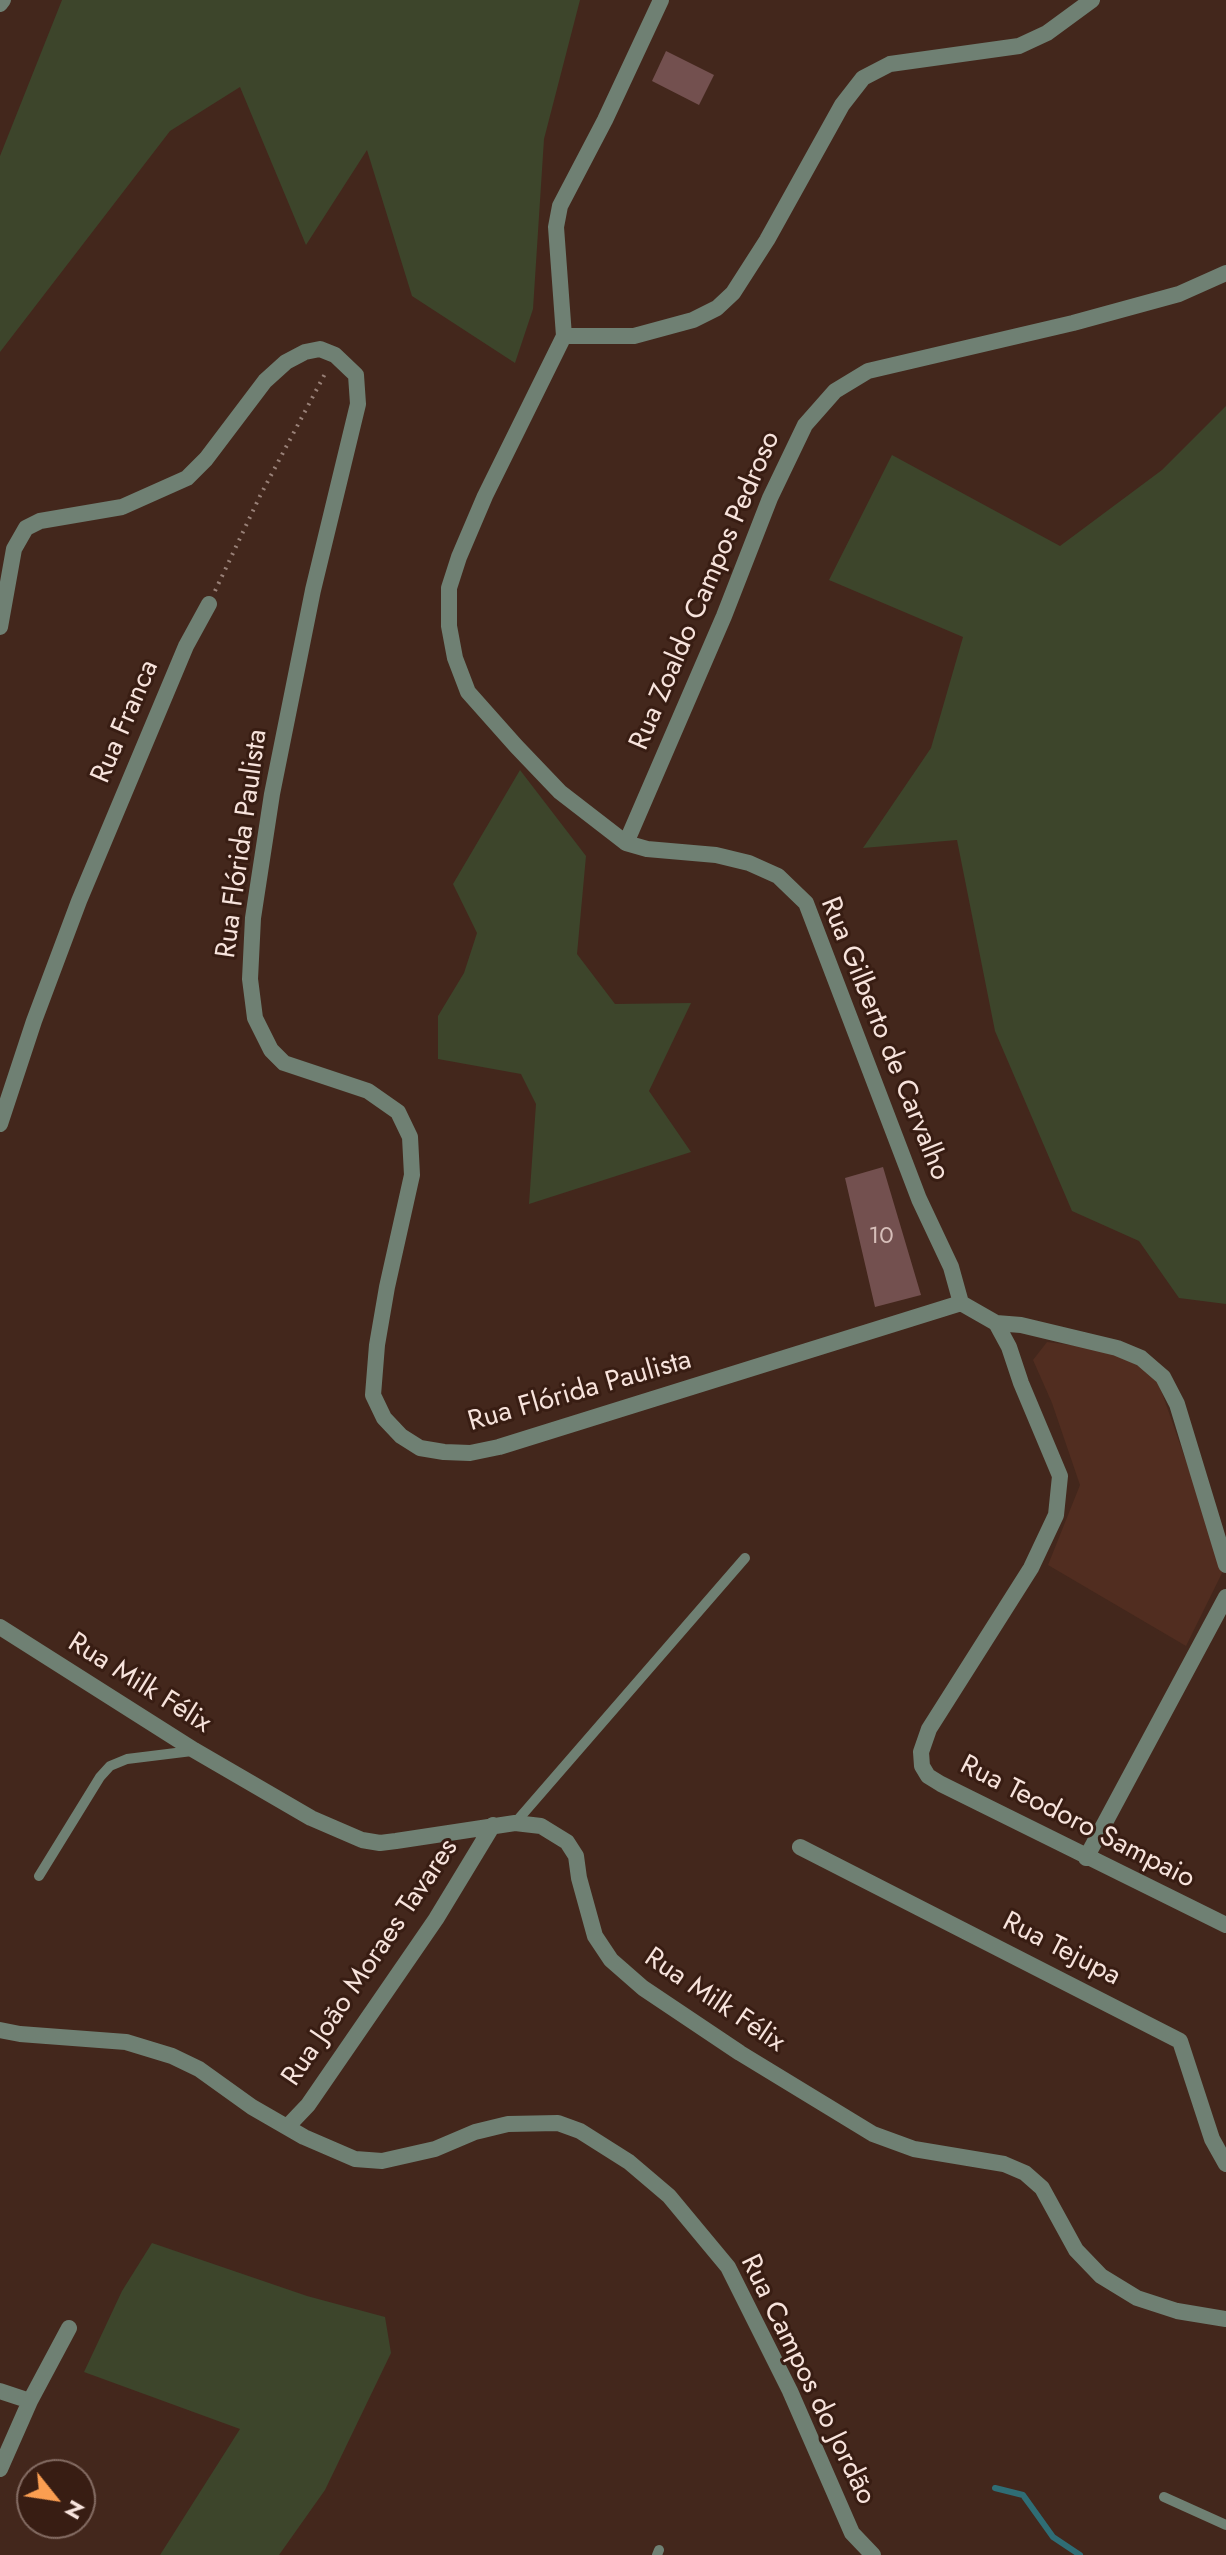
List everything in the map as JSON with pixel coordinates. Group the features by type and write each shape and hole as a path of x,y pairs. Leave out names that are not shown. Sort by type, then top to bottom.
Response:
{"street":[{"path":"661,0 605,120 560,206 556,227 564,336 634,336 693,320 717,308 733,293 767,240 842,105 863,78 890,64 1019,46 1047,33 1092,0"},
{"name":"Rua Zoaldo Campos Pedroso","path":"626,843 724,616 770,498 805,425 835,391 868,371 1073,323 1179,294 1226,273"},
{"name":"Rua Gilberto de Carvalho","path":"564,336 485,496 449,588 449,626 455,658 468,692 560,792 626,843 647,849 716,855 749,863 778,876 806,903 919,1199 951,1267 961,1303"},
{"path":"0,627 14,549 26,528 40,521 122,507 187,478 206,459 247,402 275,371 305,352 320,349 335,355"},
{"name":"Rua Flórida Paulista","path":"335,355 356,375 358,404 313,590 272,794 253,918 250,979 255,1018 271,1050 284,1063 368,1091 398,1112 410,1137 412,1175 377,1345 373,1395 384,1418 401,1436 420,1448 470,1453 961,1303"},
{"name":"Rua Franca","path":"0,1124 79,901 186,646 209,604"},
{"path":"961,1303 996,1323 1021,1325 1117,1348 1141,1358 1163,1377 1177,1404 1226,1565"},
{"name":"Rua Teodoro Sampaio","path":"996,1323 1009,1347 1060,1476 1056,1515 1031,1568 929,1729 921,1752 922,1766 928,1776 941,1784 1226,1925"},
{"path":"1086,1858 1226,1597"},
{"name":"Rua Milk Félix","path":"0,1627 194,1750 311,1818 362,1840 396,1841 515,1823 541,1826 567,1842 576,1856 595,1936 611,1960 654,1996 873,2134 914,2149 1004,2164 1025,2173 1042,2188 1076,2250 1101,2276 1137,2298 1177,2311 1226,2319"},
{"name":"Rua João Moraes Tavares","path":"288,2126 308,2105 427,1931 493,1825"},
{"name":"Rua Tejupa","path":"800,1847 1180,2041 1212,2139 1226,2164"},
{"name":"Rua Campos do Jordão","path":"0,2030 145,2046 199,2069 252,2107 304,2137 355,2159 382,2161 435,2149 475,2132 508,2124 558,2123 580,2131 629,2162 669,2196 728,2267 802,2416 852,2533 873,2555"},
{"path":"0,2469 30,2401 69,2328"},
{"path":"0,2391 30,2401"}],"lane":[{"path":"515,1823 745,1558"},
{"path":"39,1876 100,1777 110,1766 127,1759 194,1750"},
{"path":"1164,2497 1226,2525"}],"path":[{"path":"209,604 260,496 335,355"}],"shaded area":[{"path":"1047,1342 1103,1349 1155,1373 1224,1569 1186,1646 1048,1565 1080,1485 1052,1403 1033,1360"}],"green space":[{"path":"62,0 580,0 544,139 533,309 515,363 412,296 367,150 306,245 240,87 170,131 0,352 0,156"},
{"path":"1226,406 1226,1304 1179,1298 1139,1241 1072,1211 995,1031 957,840 863,848 931,748 963,637 829,580 892,455 1060,546 1162,470"},
{"path":"520,770 586,856 577,954 615,1004 691,1003 649,1091 691,1152 529,1204 536,1104 521,1074 438,1059 438,1016 464,973 477,933 453,884"},
{"path":"152,2243 307,2296 385,2317 391,2353 325,2490 279,2555 160,2555 240,2429 84,2372 122,2291"}],"building":[{"path":"666,51 714,75 699,105 652,81"},
{"path":"883,1167 921,1295 875,1307 845,1178"}],"waterway":[{"path":"995,2488 1023,2495 1053,2537 1080,2555"}]}
